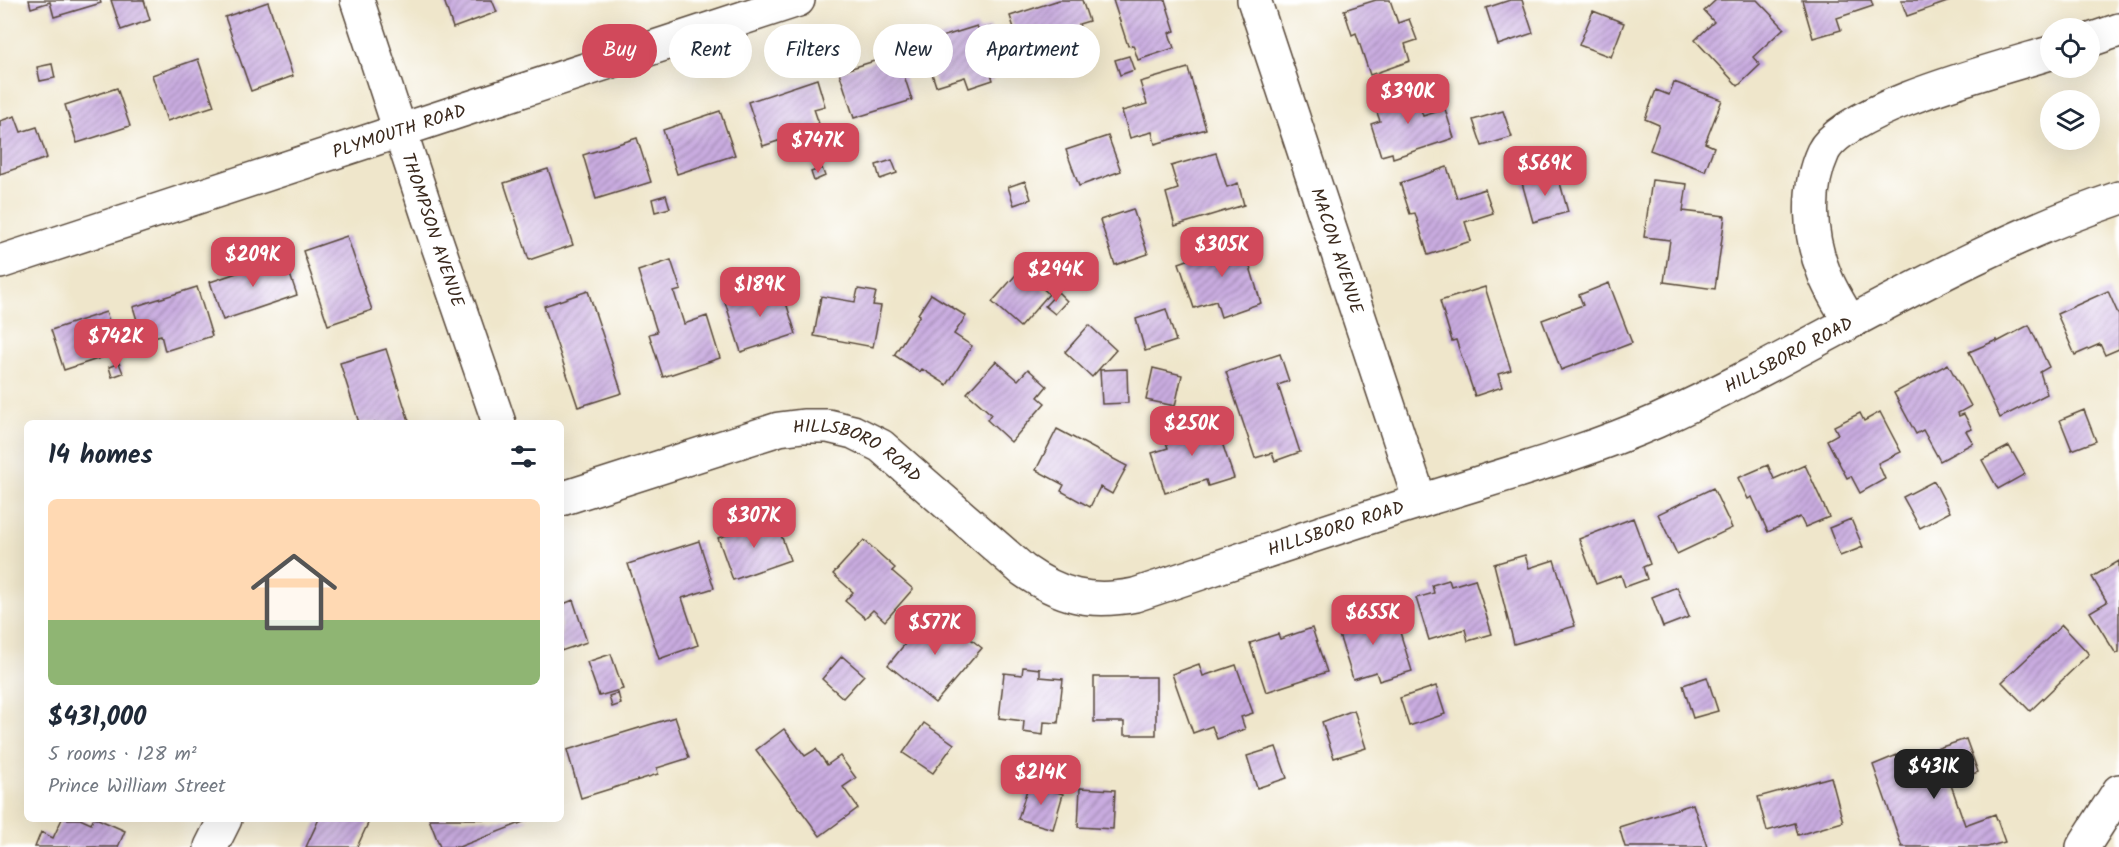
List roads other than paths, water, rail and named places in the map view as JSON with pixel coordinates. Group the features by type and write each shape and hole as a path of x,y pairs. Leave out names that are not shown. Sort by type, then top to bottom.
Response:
{"street":[{"name":"THOMPSON AVENUE","path":"357,0 498,420"},
{"name":"PLYMOUTH ROAD","path":"0,262 798,0"},
{"name":"MACON AVENUE","path":"1254,0 1420,501"},
{"path":"2100,37 2119,30"},
{"path":"1850,322 1824,273 1811,225 1814,185 1824,151 1842,131 1888,107 1948,85 2040,56"},
{"name":"HILLSBORO ROAD","path":"564,498 779,429 828,426 853,432 881,446 1023,570 1041,583 1076,598 1119,598 1135,595 1571,454 1655,422 1761,371 1850,322 2003,244 2119,198"},
{"path":"2083,847 2119,791"},
{"path":"211,847 224,822"}]}
